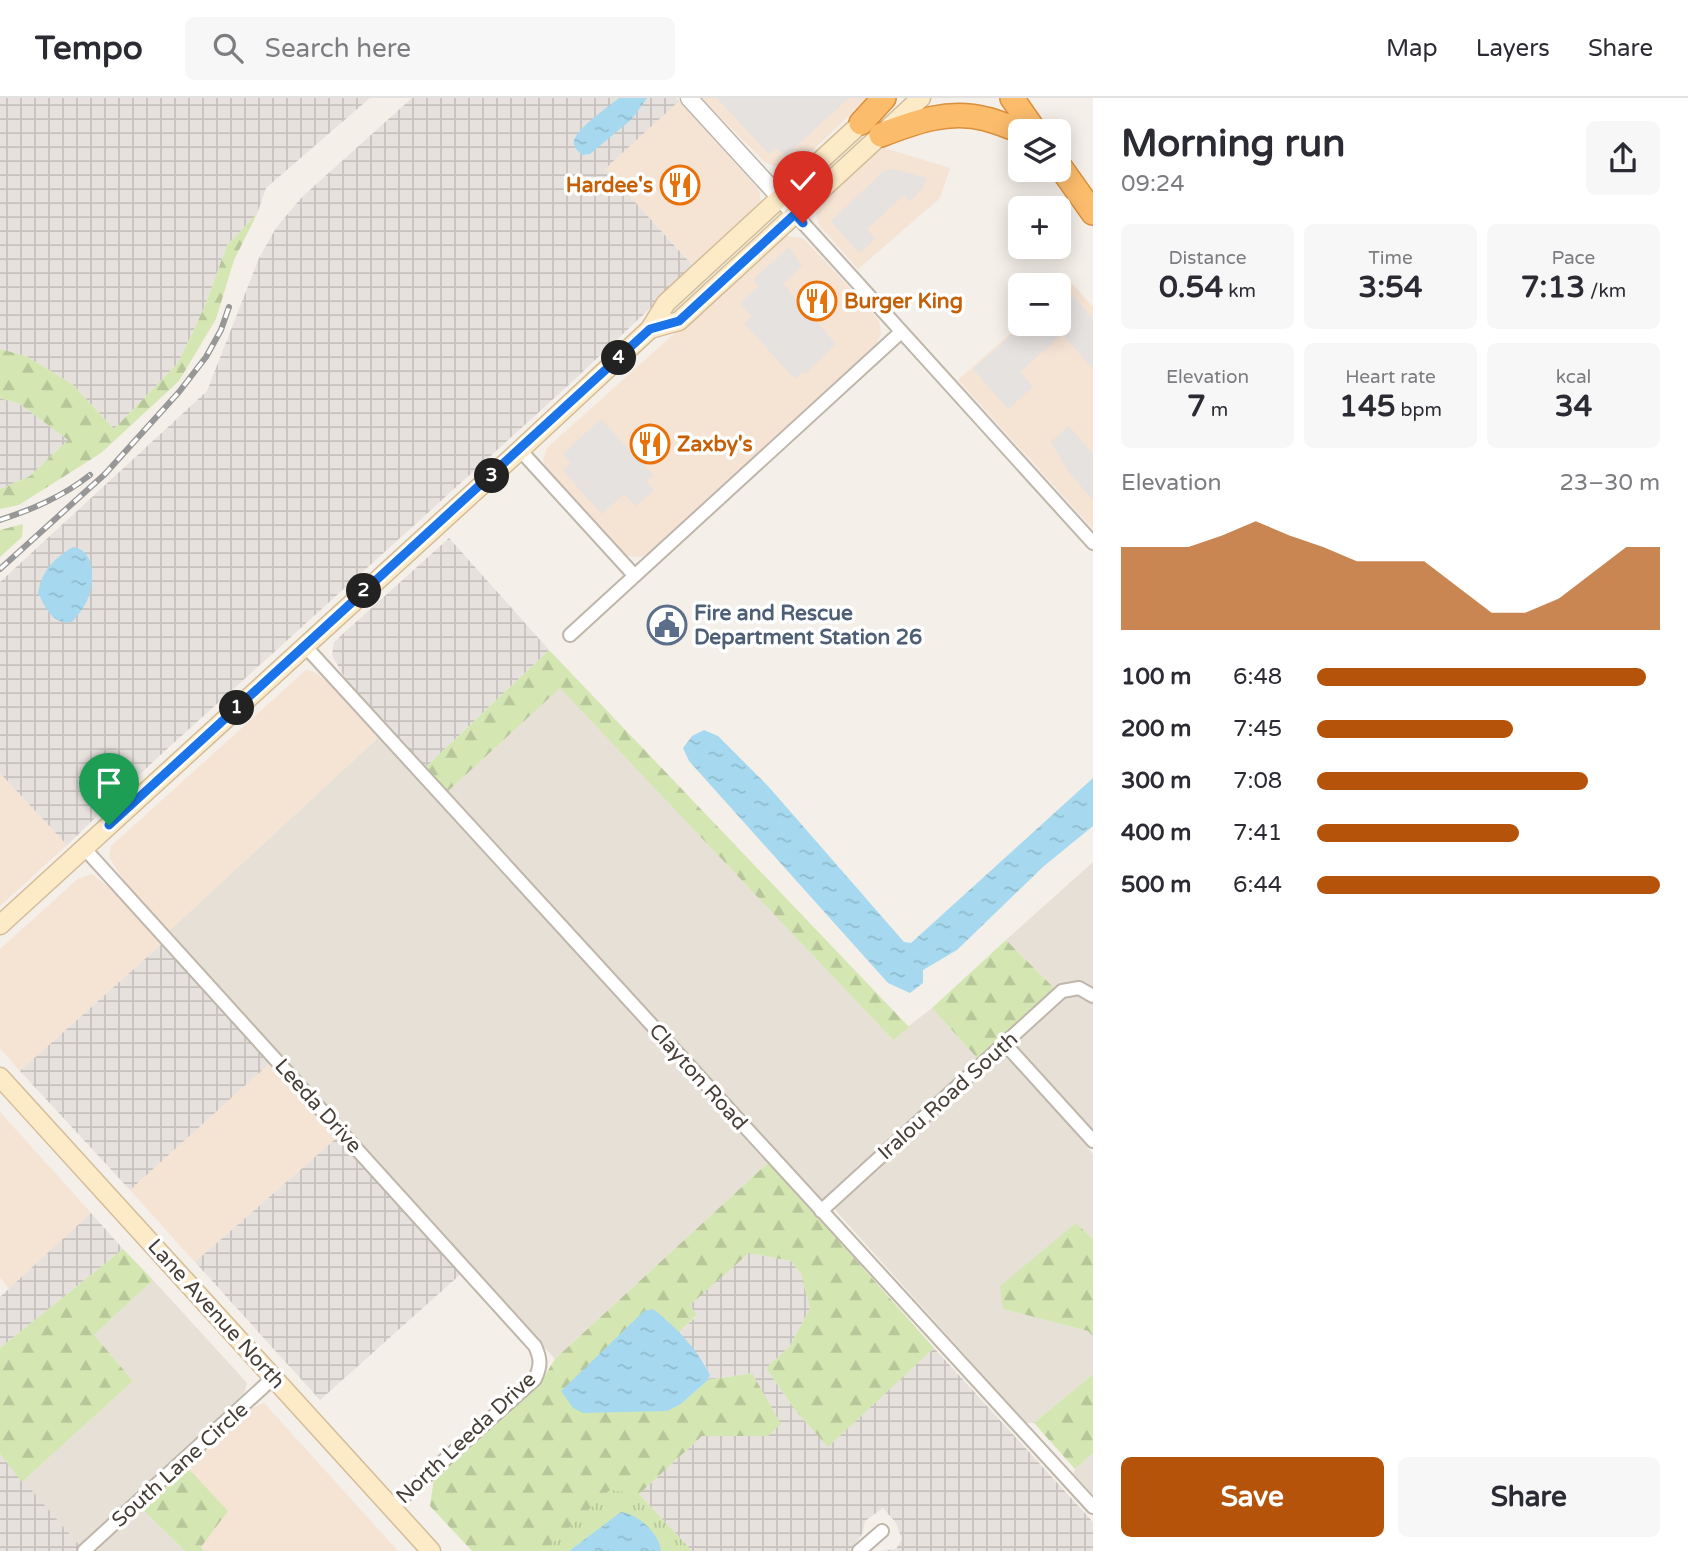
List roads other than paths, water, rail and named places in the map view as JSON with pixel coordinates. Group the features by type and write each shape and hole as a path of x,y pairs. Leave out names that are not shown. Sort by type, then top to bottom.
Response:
{"highway":[{"path":"871,129 886,98"},
{"path":"1012,98 1027,119"},
{"path":"871,129 944,115 987,119 1008,126"},
{"path":"1071,182 1093,213"}],"main road":[{"path":"0,925 650,329 666,303 780,198 871,129 922,98"},
{"path":"650,329 679,321 795,214 871,129"},
{"name":"Lane Avenue North","path":"0,1077 431,1551"}],"street":[{"path":"689,98 1093,543"},
{"path":"570,635 901,332"},
{"path":"520,450 634,575"},
{"name":"Clayton Road","path":"305,646 1093,1507"},
{"name":"Leeda Drive","path":"84,848 518,1326 535,1346 540,1357 540,1368"},
{"name":"Iralou Road South","path":"821,1211 1062,991 1079,988 1093,996"},
{"path":"1006,1044 1093,1141"},
{"name":"North Leeda Drive","path":"392,1507 534,1379 540,1368"},
{"name":"South Lane Circle","path":"84,1551 274,1377"},
{"path":"859,1551 882,1531"}],"water":[{"path":"619,98 647,98 632,119 590,154 582,155 574,145 576,136"},
{"path":"73,547 86,555 92,570 92,579 84,606 72,622 65,622 51,615 38,593 42,578 50,566"},
{"path":"704,730 718,736 768,786 904,942 911,943 1093,778 1093,826 1044,866 957,950 923,970 923,983 910,993 888,983 689,761 683,748 692,736"},
{"path":"653,1309 678,1331 692,1348 710,1375 708,1380 681,1404 667,1411 583,1413 573,1408 561,1391 644,1311"},
{"path":"621,1512 635,1517 647,1526 661,1551 569,1551"}],"railway":[{"path":"0,569 105,474 179,392 206,357 221,330 229,307"},
{"path":"0,520 47,502 90,475"}],"place":[{"name":"Hardee's","path":"680,185"},
{"name":"Burger King","path":"817,301"},
{"name":"Zaxby's","path":"650,444"},
{"name":"Fire and Rescue Department Station 26","path":"667,625"}]}
